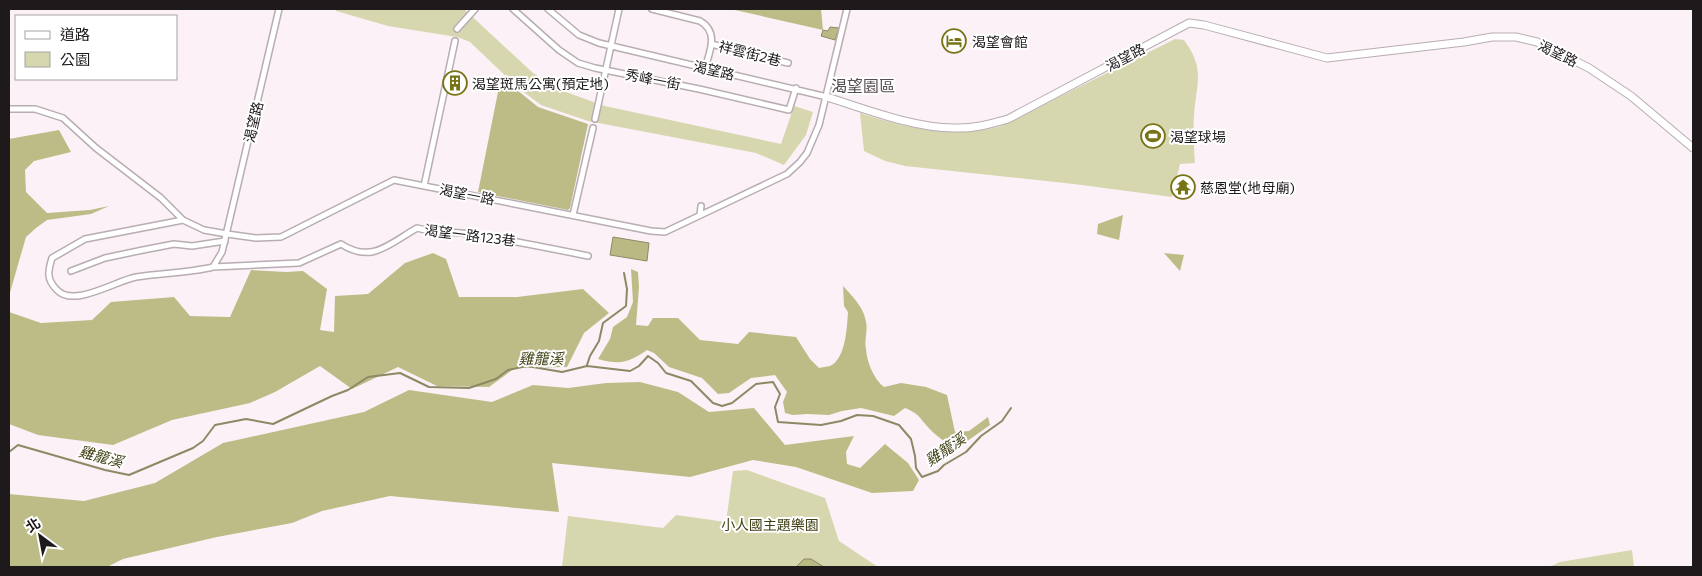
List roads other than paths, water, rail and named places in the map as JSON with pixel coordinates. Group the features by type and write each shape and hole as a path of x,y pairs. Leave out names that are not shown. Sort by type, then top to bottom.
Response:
{"street":[{"name":"渴望路","path":"213,267 222,252 225,241 279,9"},
{"path":"457,29 475,9"},
{"name":"秀峰一街","path":"513,9 559,50 578,63 789,110 796,88"},
{"name":"渴望路","path":"548,9 579,35 611,46 796,88 915,123 956,128 984,126 1008,119 1189,23 1204,25 1327,58 1492,37 1516,38 1537,42 1589,68 1632,96 1693,148"},
{"path":"595,119 620,9"},
{"path":"652,9 700,21 707,25 712,36 705,68"},
{"name":"渴望一路","path":"9,109 35,108 63,118 96,148 161,198 183,220 204,230 256,238 281,236 391,178 573,215 640,227 659,228 665,232 737,195 786,174 800,162 807,153 819,125 848,9"},
{"path":"424,186 451,47 455,41"},
{"name":"祥雲街2巷","path":"711,44 788,63"},
{"path":"573,215 593,128"},
{"path":"700,215 701,206"},
{"name":"渴望一路123巷","path":"183,220 86,239 52,258 48,272 52,285 61,294 76,297 134,278 197,271 213,267 298,263 341,244 351,251 364,254 376,252 417,228 430,232 462,233 509,240 588,256"},
{"path":"71,271 105,258 143,250 174,244 186,246 225,241"}],"waterway":[{"path":"587,365 599,341 603,323 626,306 627,289 624,273"},
{"name":"雞籠溪","path":"9,452 18,445 129,475 193,448 203,441 215,425 246,419 273,424 348,390 368,377 400,373 429,387 469,388 496,379 508,370 527,366 562,372 587,366 630,371 639,366 648,356 658,363 666,373 691,381 713,403 722,406 732,403 756,384 773,382 780,394 775,407 778,422 821,425 857,415 873,416 899,425 911,439 916,468 922,477 938,471 944,465 966,452 981,436 1002,421 1011,408"}],"place":[{"name":"渴望會館","path":"954,41"},
{"name":"渴望斑馬公寓(預定地)","path":"455,83"},
{"name":"渴望球場","path":"1153,136"},
{"name":"慈恩堂(地母廟)","path":"1183,187"}],"district":[{"name":"渴望園區","path":"863,85"}],"park label":[{"name":"小人國主題樂園","path":"770,524"}]}
